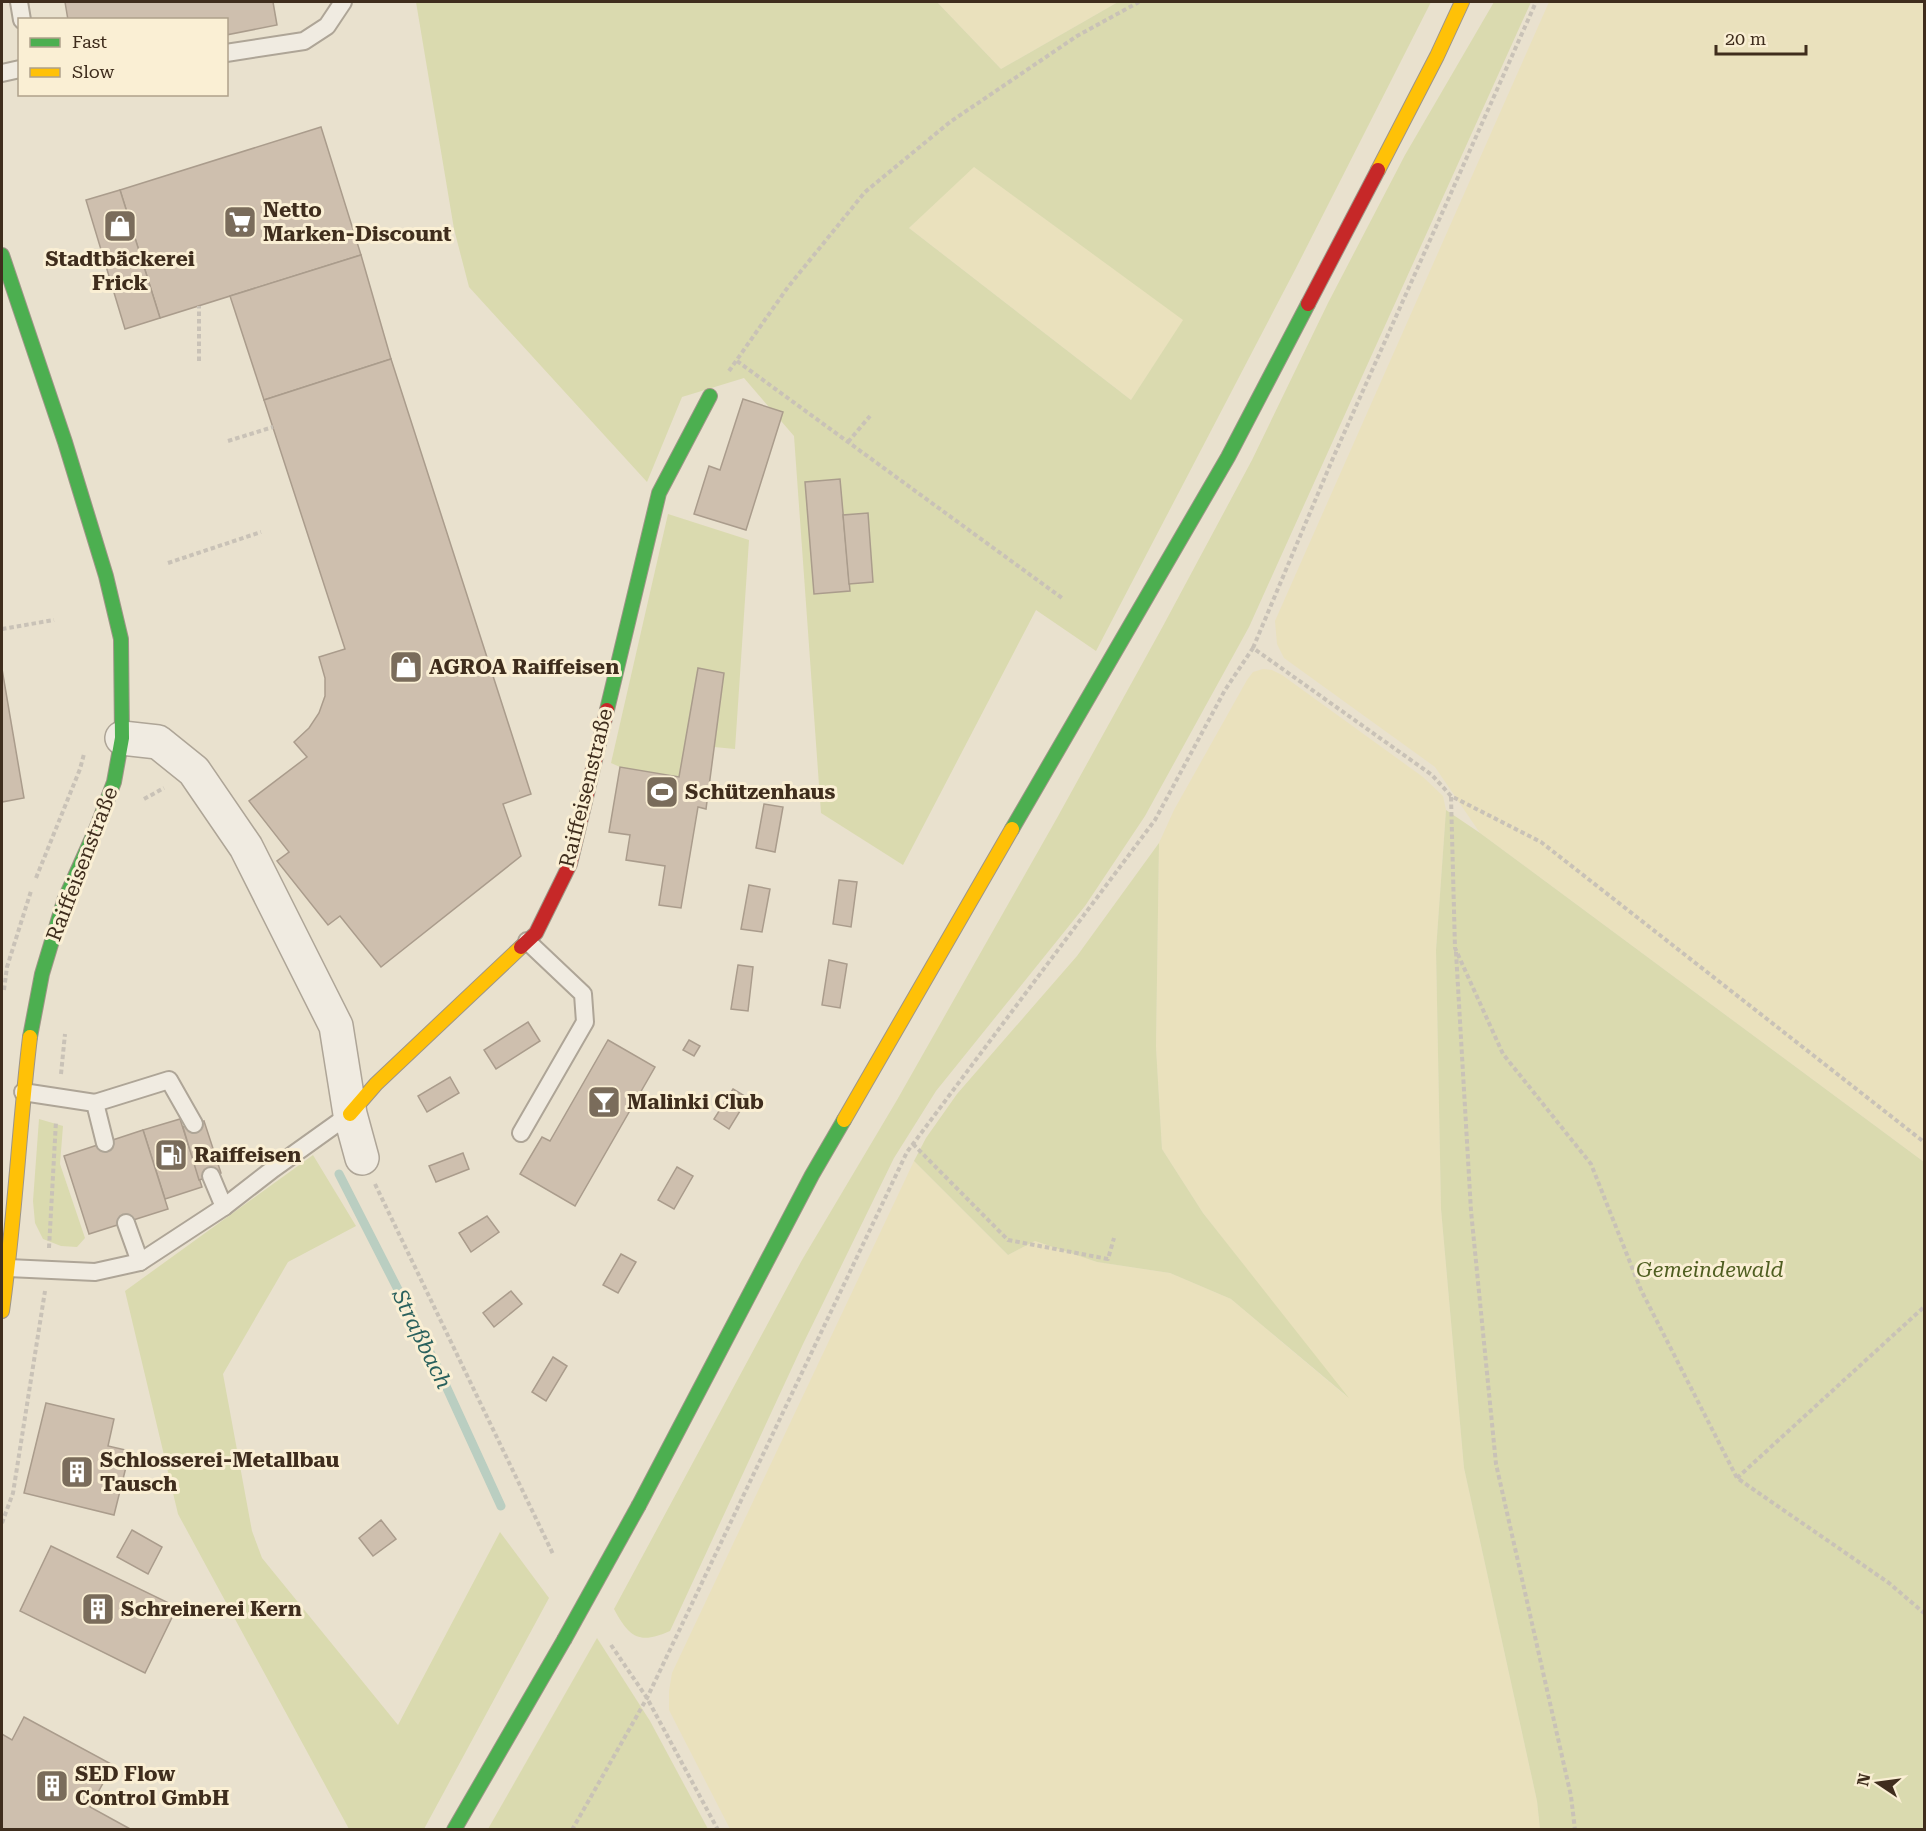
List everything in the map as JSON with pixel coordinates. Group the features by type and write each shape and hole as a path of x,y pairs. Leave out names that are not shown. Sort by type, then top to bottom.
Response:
{"main road":[{"path":"454,1830 606,1567 812,1175 1228,457 1437,56 1462,2"},
{"name":"Raiffeisenstraße","path":"2,255 65,442 106,576 121,639 122,738 114,782 64,901 42,975 30,1035 23,1092 8,1268 2,1311"},
{"name":"Raiffeisenstraße","path":"350,1114 376,1084 536,933 570,864 659,493 710,396"}],"street":[{"path":"122,738 158,742 194,771 246,847 336,1026 350,1114 362,1158"}],"lane":[{"path":"19,2 22,18"},
{"path":"228,52 304,41 327,26 343,2"},
{"path":"2,73 18,69"},
{"path":"521,1133 585,1022 583,994 527,941"},
{"path":"23,1092 95,1103 169,1080 194,1124"},
{"path":"95,1103 105,1143"},
{"path":"8,1268 95,1272 140,1262 224,1207 273,1168 350,1114"},
{"path":"211,1176 224,1207"},
{"path":"126,1223 140,1262"}],"path":[{"path":"1062,598 737,361 788,287 866,192 950,122 1077,36 1139,2"},
{"path":"572,1830 647,1698 913,1144 1155,820 1225,690 1253,648 1333,458 1536,2"},
{"path":"199,306 199,361"},
{"path":"848,442 870,416"},
{"path":"228,441 273,427"},
{"path":"168,562 261,532"},
{"path":"2,629 54,620"},
{"path":"1253,648 1432,775 1451,796 1541,842 1924,1142"},
{"path":"3,996 7,967 26,906 85,751"},
{"path":"1451,796 1455,948 1472,1211 1496,1464 1571,1797 1575,1830"},
{"path":"140,809 144,799"},
{"path":"1455,948 1503,1054 1591,1164 1641,1290 1737,1478 1889,1583 1924,1613"},
{"path":"2,1523 12,1493 48,1271 50,1214 66,1025"},
{"path":"913,1144 1008,1240 1108,1259 1114,1238"},
{"path":"362,1158 553,1554"},
{"path":"1737,1478 1924,1307"},
{"path":"611,1645 647,1698 718,1830"}],"shaded area":[{"path":"937,2 1118,2 1001,69"},
{"path":"1549,2 1924,2 1924,1162 1480,833 1435,767 1284,658 1277,644 1275,621"},
{"path":"973,166 1184,320 1131,400 909,228"},
{"path":"1263,669 1282,675 1423,777 1443,796 1446,810 1436,950 1441,1209 1464,1468 1537,1801 1540,1829 730,1829 669,1710 672,1673 914,1161 1008,1255 1035,1241 1097,1262 1170,1273 1231,1299 1346,1396 1203,1213 1162,1149 1156,1047 1159,843 1174,810 1247,680 1253,672"}],"green space":[{"path":"416,2 937,2 1001,69 1118,2 1431,2 1296,268 1096,651 1036,610 903,865 821,813 794,436 744,378 682,397 647,482 469,287 454,229","holes":["974,167 1183,320 1131,400 909,228"]},
{"path":"1494,2 1531,2 1249,627 1145,816 1085,906 936,1091 894,1158 803,1344 670,1631 650,1637 636,1636 625,1626 614,1609 802,1260 897,1100 1163,626 1252,460 1328,303 1405,155"},
{"path":"668,514 749,540 735,749 714,747 723,673 698,668 679,777 620,767 611,763"},
{"name":"Gemeindewald","path":"1446,810 1924,1162 1924,1829 1540,1829 1537,1801 1464,1468 1441,1209 1436,950"},
{"path":"1159,843 1156,1047 1162,1149 1203,1213 1349,1398 1231,1299 1170,1273 1097,1262 1035,1241 1008,1255 914,1161 926,1138 957,1094 1077,956"},
{"path":"39,1119 63,1126 60,1164 85,1238 77,1247 61,1246 43,1239 35,1223 33,1201"},
{"path":"313,1155 356,1226 288,1262 223,1374 252,1531 262,1558 398,1725 500,1532 549,1598 424,1829 349,1829 178,1514 125,1291"},
{"path":"597,1638 650,1721 708,1829 488,1829"}],"building":[{"path":"65,2 273,2 277,25 228,35 228,18 68,18"},
{"name":"Netto Marken-Discount","path":"321,127 361,255 160,318 120,190"},
{"path":"120,190 160,318 125,329 86,200"},
{"path":"361,255 391,359 264,400 230,296"},
{"name":"AGROA Raiffeisen","path":"391,359 531,794 503,804 521,856 381,967 340,916 328,925 277,861 289,852 249,801 307,757 294,742 309,728 319,713 325,696 325,678 319,657 345,649 264,400"},
{"path":"743,399 783,412 746,530 694,514 709,466 720,470"},
{"path":"840,479 850,591 814,594 805,482"},
{"path":"868,513 873,582 849,584 843,515"},
{"name":"Schützenhaus","path":"698,668 724,673 706,809 698,807 681,908 659,905 665,866 626,860 630,835 609,832 620,767 679,777"},
{"path":"2,669 24,798 2,802"},
{"path":"764,804 783,807 775,852 756,848"},
{"path":"839,880 857,882 851,927 833,924"},
{"path":"749,885 770,889 762,932 741,929"},
{"path":"829,960 847,964 840,1008 822,1005"},
{"path":"738,965 753,967 748,1011 731,1009"},
{"path":"528,1022 540,1041 496,1069 484,1050"},
{"name":"Malinki Club","path":"608,1040 655,1067 575,1206 520,1174 542,1137 550,1141"},
{"path":"689,1040 700,1046 694,1056 683,1050"},
{"path":"450,1077 459,1093 427,1112 418,1096"},
{"path":"733,1089 748,1098 729,1129 714,1119"},
{"name":"Raiffeisen","path":"180,1119 202,1187 165,1199 143,1130"},
{"path":"204,1121 221,1173 199,1180 183,1127"},
{"path":"143,1130 168,1209 89,1234 64,1156"},
{"path":"463,1153 469,1169 436,1182 429,1166"},
{"path":"677,1167 693,1176 674,1209 658,1200"},
{"path":"487,1216 499,1232 471,1252 459,1233"},
{"path":"621,1254 636,1262 618,1293 603,1285"},
{"path":"511,1291 522,1304 494,1327 483,1313"},
{"path":"553,1357 567,1366 546,1401 532,1392"},
{"name":"Schlosserei-Metallbau Tausch","path":"46,1403 114,1419 108,1446 130,1451 114,1515 24,1493"},
{"path":"381,1520 396,1539 373,1556 359,1538"},
{"path":"132,1530 162,1547 148,1574 117,1557"},
{"name":"Schreinerei Kern","path":"51,1546 177,1607 145,1673 20,1611"},
{"name":"SED Flow Control GmbH","path":"24,1717 113,1765 90,1807 132,1830 2,1830 2,1734 12,1740"}],"waterway":[{"name":"Straßbach","path":"339,1174 435,1362 501,1506"}],"traffic: fast":[{"path":"2,255 65,442 106,576 121,639 122,738 114,782 64,901 42,974 30,1037"},
{"path":"1012,829 1228,457 1308,304"},
{"path":"607,710 659,493 710,396"},
{"path":"639,1505 812,1175 844,1120"},
{"path":"564,1640 639,1505"},
{"path":"454,1830 564,1640"}],"traffic: slow":[{"path":"1378,170 1462,2"},
{"path":"844,1120 1012,829"},
{"path":"350,1114 376,1084 521,947"},
{"path":"2,1311 30,1037"}],"traffic: jam":[{"path":"1308,304 1378,170"},
{"path":"521,947 536,933 570,864 607,710"}],"place":[{"name":"Netto Marken-Discount","path":"240,222"},
{"name":"Stadtbäckerei Frick","path":"120,226"},
{"name":"AGROA Raiffeisen","path":"406,667"},
{"name":"Schützenhaus","path":"662,792"},
{"name":"Malinki Club","path":"604,1102"},
{"name":"Raiffeisen","path":"171,1155"},
{"name":"Schlosserei-Metallbau Tausch","path":"77,1472"},
{"name":"Schreinerei Kern","path":"98,1609"},
{"name":"SED Flow Control GmbH","path":"52,1786"}]}
